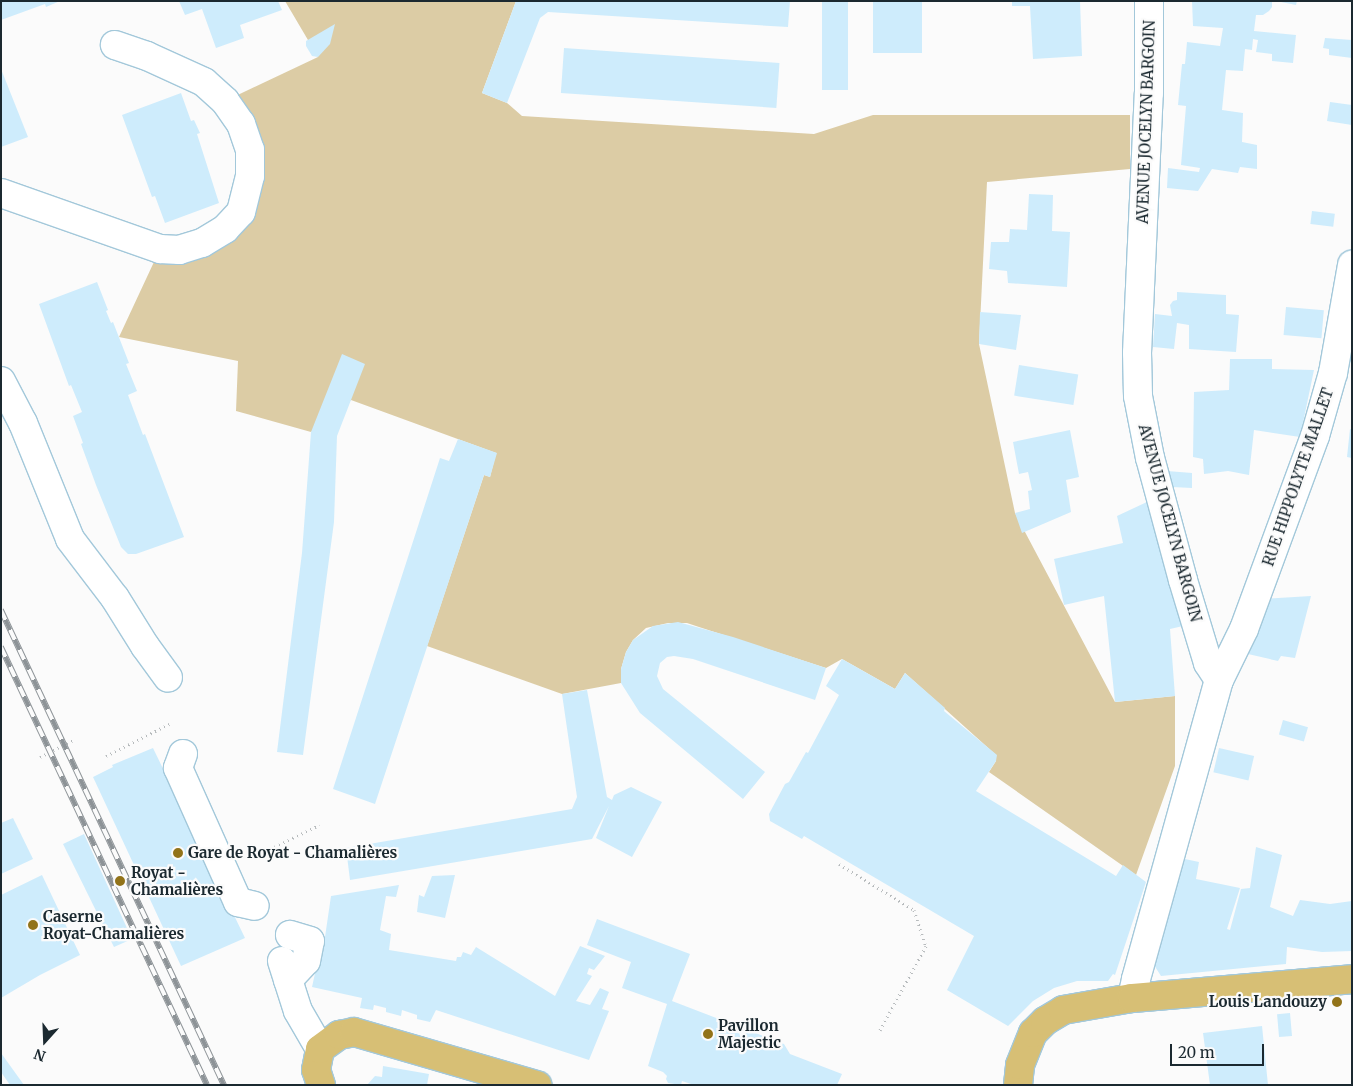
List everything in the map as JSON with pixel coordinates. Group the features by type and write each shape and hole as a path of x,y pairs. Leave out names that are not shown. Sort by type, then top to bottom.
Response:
{"main road":[{"path":"1018,1085 1020,1065 1033,1033 1045,1022 1064,1010 1132,998 1352,979"},
{"path":"321,1085 316,1070 320,1049 339,1035 354,1032 537,1085"}],"street":[{"name":"AVENUE JOCELYN BARGOIN","path":"1149,1 1149,93 1137,352 1138,396 1150,458 1193,614 1208,663 1219,680"},
{"path":"1,193 160,249 179,250 202,243 225,229 241,212 250,176 250,150 241,124 224,101 204,82 184,72 115,45"},
{"name":"RUE HIPPOLYTE MALLET","path":"1219,680 1244,629 1315,436 1333,373 1352,266"},
{"path":"1,381 23,423 70,539 115,598 145,646 168,678"},
{"path":"1132,998 1219,680"},
{"path":"183,754 178,768 238,902 255,906"},
{"path":"290,935 310,942 306,961 285,971 298,1011 320,1049"}],"path":[{"path":"106,756 169,724"},
{"path":"40,757 73,740"},
{"path":"270,849 319,825"},
{"path":"839,864 914,910 926,946 879,1032"}],"shaded area":[{"path":"285,1 516,1 482,93 507,103 522,116 814,134 873,115 1130,115 1130,169 987,182 979,344 1015,513 1115,702 1175,696 1175,766 1136,875 989,772 996,761 996,755 905,673 895,689 842,659 826,668 687,623 668,623 646,628 633,640 626,652 621,669 621,683 562,694 427,646 484,475 490,477 496,453 351,400 311,432 236,411 238,361 119,337 160,249 202,243 250,176 225,101 318,57"}],"building":[{"path":"1,1 60,1 46,7 45,4 1,20"},
{"path":"179,1 278,1 282,10 240,25 244,38 216,48 202,9 185,15"},
{"path":"516,1 790,1 788,27 548,12 540,18 507,103 482,93"},
{"path":"822,1 848,1 848,90 822,90"},
{"path":"873,1 922,1 922,53 873,53"},
{"path":"1012,1 1080,1 1082,56 1033,59 1030,6 1012,6"},
{"path":"1192,1 1272,1 1272,7 1269,11 1263,15 1256,15 1254,31 1296,35 1293,63 1272,61 1272,54 1256,52 1258,40 1253,39 1252,50 1245,49 1243,71 1226,70 1222,110 1243,113 1242,142 1257,145 1257,169 1240,167 1238,173 1212,169 1198,191 1167,188 1168,168 1199,172 1200,168 1181,165 1186,106 1178,105 1182,64 1185,64 1187,42 1220,46 1223,28 1193,26"},
{"path":"1276,1 1297,1 1296,5"},
{"path":"335,24 330,44 318,57 312,56 306,46 306,41"},
{"path":"1325,38 1352,40 1352,58 1329,55 1329,49 1323,48"},
{"path":"564,48 779,63 776,108 561,93"},
{"path":"1,69 28,137 1,147"},
{"path":"181,93 191,121 194,120 200,133 197,134 219,203 165,223 155,196 152,197 122,115"},
{"path":"1330,102 1352,105 1352,125 1327,121"},
{"path":"1029,194 1053,195 1052,231 1070,232 1067,287 1008,283 1007,271 989,269 991,242 1009,242 1010,229 1027,230"},
{"path":"1312,211 1335,214 1333,227 1310,224"},
{"path":"97,282 108,310 106,311 111,323 113,322 129,363 126,364 137,391 128,395 143,435 145,434 184,537 136,554 128,554 121,547 96,485 73,416 82,412 71,385 69,386 39,304"},
{"path":"1177,292 1226,295 1226,314 1239,315 1236,352 1189,349 1189,325 1177,323 1174,349 1153,347 1155,314 1172,316 1170,305 1173,301 1177,300"},
{"path":"1286,307 1324,310 1321,338 1284,335"},
{"path":"980,312 1021,315 1016,350 979,344"},
{"path":"342,354 365,364 337,436 334,522 303,755 277,752 302,553 311,432"},
{"path":"1230,359 1272,359 1272,369 1314,370 1300,437 1254,430 1249,475 1228,471 1204,474 1203,459 1193,457 1194,392 1229,390"},
{"path":"1019,365 1078,374 1073,405 1014,396"},
{"path":"1350,429 1352,430 1352,458 1347,457"},
{"path":"1070,430 1079,477 1066,480 1071,512 1022,533 1015,513 1030,509 1028,491 1032,490 1028,472 1019,474 1013,442"},
{"path":"458,439 497,453 490,477 484,475 375,804 333,789 440,458 449,461"},
{"path":"1167,471 1192,473 1192,488 1172,487"},
{"path":"1149,501 1183,626 1170,629 1175,696 1115,702 1104,596 1064,605 1054,559 1123,543 1117,516"},
{"path":"1311,596 1295,658 1281,656 1278,661 1248,654 1264,599"},
{"path":"678,622 733,637 826,668 815,700 693,659 674,656 667,657 660,663 657,676 663,689 765,772 743,799 640,713 621,683 621,669 626,652 633,640 653,626"},
{"path":"842,659 895,689 905,673 945,708 944,711 997,755 996,761 976,791 1116,876 1123,865 1146,882 1115,975 1113,974 1108,981 1077,981 1054,988 1033,1001 1008,1026 947,990 974,936 804,836 802,839 770,821 769,814 785,784 789,782 806,752 808,753 839,695 826,686"},
{"path":"587,690 607,797 612,800 614,795 631,787 662,802 632,857 596,838 609,806 592,839 350,880 346,848 572,809 577,797 562,694"},
{"path":"1283,720 1308,727 1304,742 1279,734"},
{"name":"Gare de Royat - Chamalières","path":"153,748 245,938 181,966 93,777 113,767 112,765"},
{"path":"1219,748 1254,756 1248,780 1213,772"},
{"path":"13,818 33,859 1,874 1,823"},
{"path":"84,834 132,939 114,947 63,844"},
{"path":"1256,847 1282,855 1270,907 1293,916 1300,900 1330,904 1352,901 1352,951 1322,952 1287,947 1286,964 1161,976 1152,962 1185,859 1199,862 1196,879 1240,888 1227,929 1230,930 1241,889 1250,888"},
{"name":"Caserne Royat-Chamalières","path":"42,875 80,955 40,975 1,998 1,895"},
{"path":"455,875 445,918 417,912 419,895 424,897 432,876"},
{"path":"399,885 396,897 386,896 380,930 391,934 389,950 456,961 457,957 461,957 463,952 471,955 476,947 555,996 580,946 605,956 594,970 589,968 587,974 592,976 576,1001 590,1005 600,988 609,992 602,1009 609,1011 589,1060 436,1010 430,1022 417,1019 417,1015 402,1010 401,1016 386,1012 386,1008 374,1005 373,1010 360,1008 362,998 312,987 323,937 325,937 331,896"},
{"name":"Pavillon Majestic","path":"597,919 690,954 672,1001 784,1044 790,1054 842,1074 837,1085 694,1085 682,1081 681,1085 668,1083 667,1076 663,1072 648,1066 667,1004 622,988 631,962 587,945"},
{"path":"1290,1013 1292,1036 1279,1037 1277,1014"},
{"path":"1262,1026 1268,1085 1210,1085 1203,1033"},
{"path":"1,1053 24,1085 10,1085 1,1072"},
{"path":"383,1066 429,1074 427,1085 367,1085 375,1076 382,1077"}],"railway":[{"path":"1,610 224,1085"},
{"path":"1,647 207,1085"}],"place":[{"name":"Gare de Royat - Chamalières","path":"178,853"},
{"name":"Royat - Chamalières","path":"120,881"},
{"name":"Caserne Royat-Chamalières","path":"33,925"},
{"name":"Louis Landouzy","path":"1337,1002"},
{"name":"Pavillon Majestic","path":"708,1034"}]}
